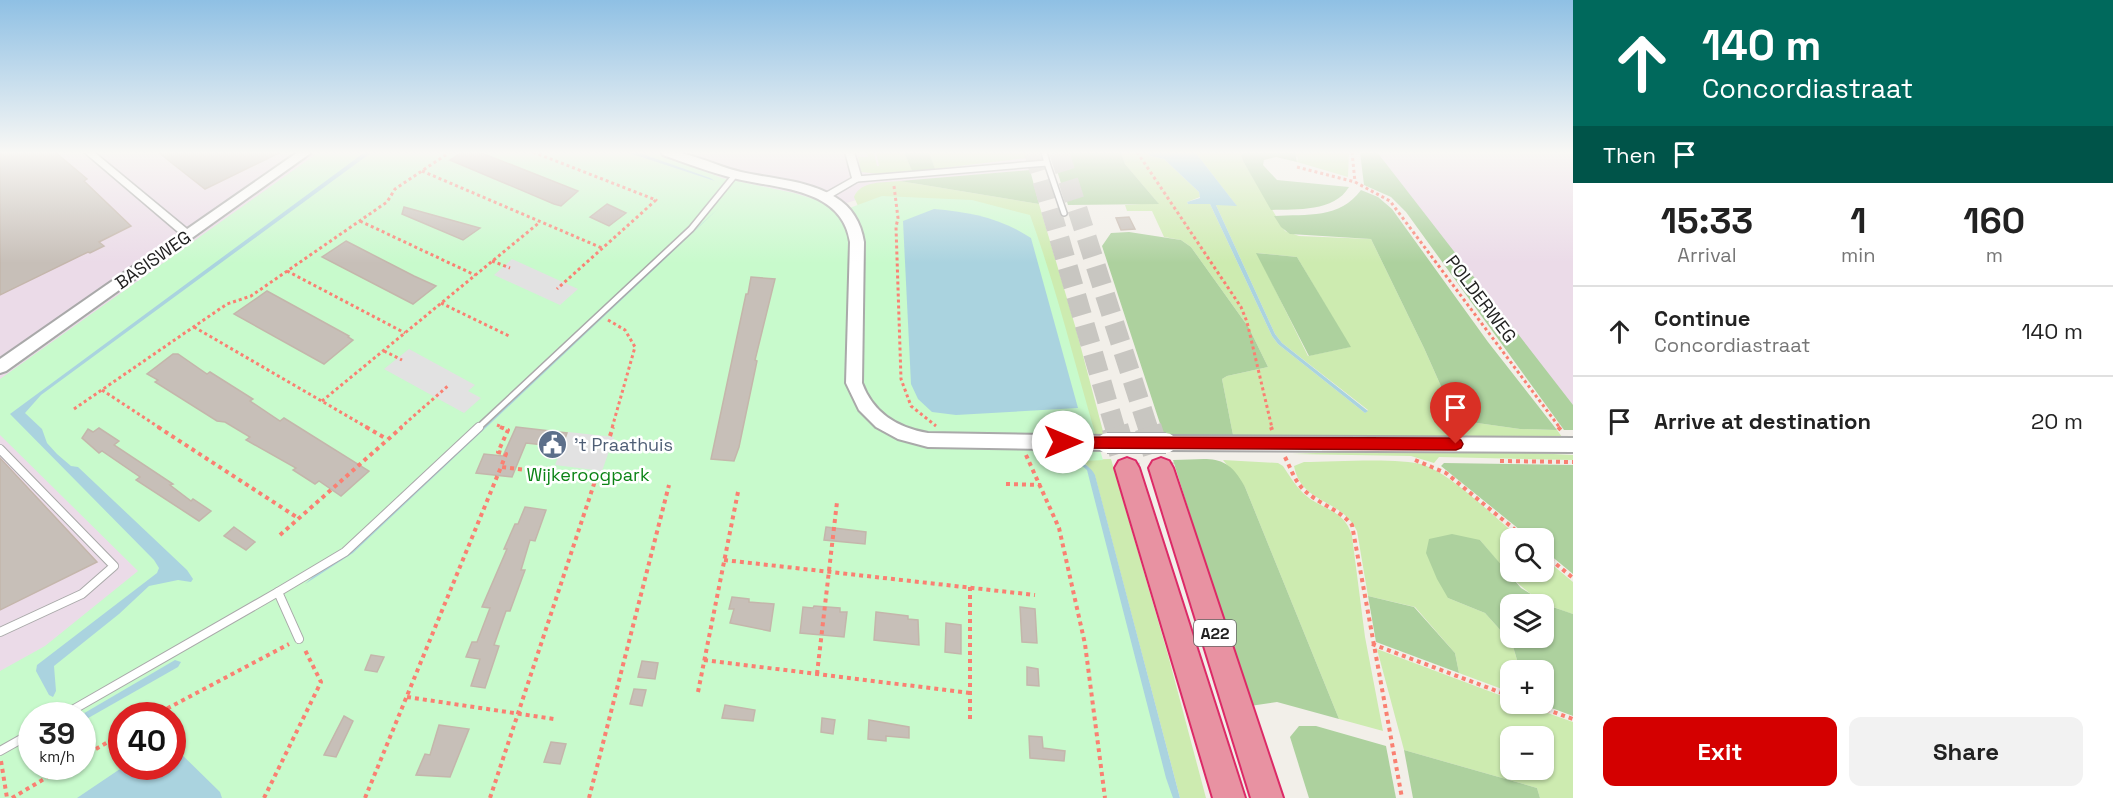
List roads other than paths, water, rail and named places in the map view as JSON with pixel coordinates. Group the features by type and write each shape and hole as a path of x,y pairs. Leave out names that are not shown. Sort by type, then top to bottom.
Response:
{"highway":[{"name":"A22","path":"1163,455 1267,798"},
{"name":"A22","path":"1127,468 1229,798"}],"street":[{"path":"133,189 188,235"},
{"name":"BASISWEG","path":"0,367 253,189"},
{"path":"804,189 825,197 848,214 856,231 854,383 858,396 866,408 888,427 920,440 1107,443 1163,455 1408,451 1573,445"},
{"path":"825,197 839,189"}],"lane":[{"path":"86,702 345,552 691,229 724,189"},
{"path":"1056,189 1064,213"},
{"path":"0,449 114,566 82,594 0,632"},
{"path":"278,592 299,639"},
{"path":"0,751 18,741"}],"water":[{"path":"315,189 321,189 41,395 25,413 42,429 47,443 57,454 71,466 78,467 187,570 193,579 191,582 178,580 149,586 119,614 54,666 56,691 53,697 49,695 36,671 37,665 157,573 159,568 154,560 10,414"},
{"path":"1196,189 1224,189 1237,206 1216,205 1275,334 1282,343 1368,411 1365,413 1278,344 1272,336 1210,204 1188,204 1187,202 1200,198"},
{"path":"719,208 353,553 305,584"},
{"path":"934,209 984,217 1008,225 1031,238 1078,408 956,415 932,412 918,399 911,384 903,221"},
{"path":"1058,460 1084,464 1095,475 1180,798 1173,798 1166,778 1087,470 1081,465 1059,463"},
{"path":"175,660 181,662 178,667 116,702 108,702 108,707 96,714 96,706"},
{"path":"186,759 220,792 222,798 77,798 108,777 108,780 186,780"}],"tunnel":[{"path":"1045,189 1115,428"},
{"path":"1071,189 1148,428"},
{"path":"1115,427 1127,468"},
{"path":"1148,427 1161,468"}],"place":[{"name":"'t Praathuis","path":"553,445"}],"park label":[{"name":"Wijkeroogpark","path":"588,475"}]}
